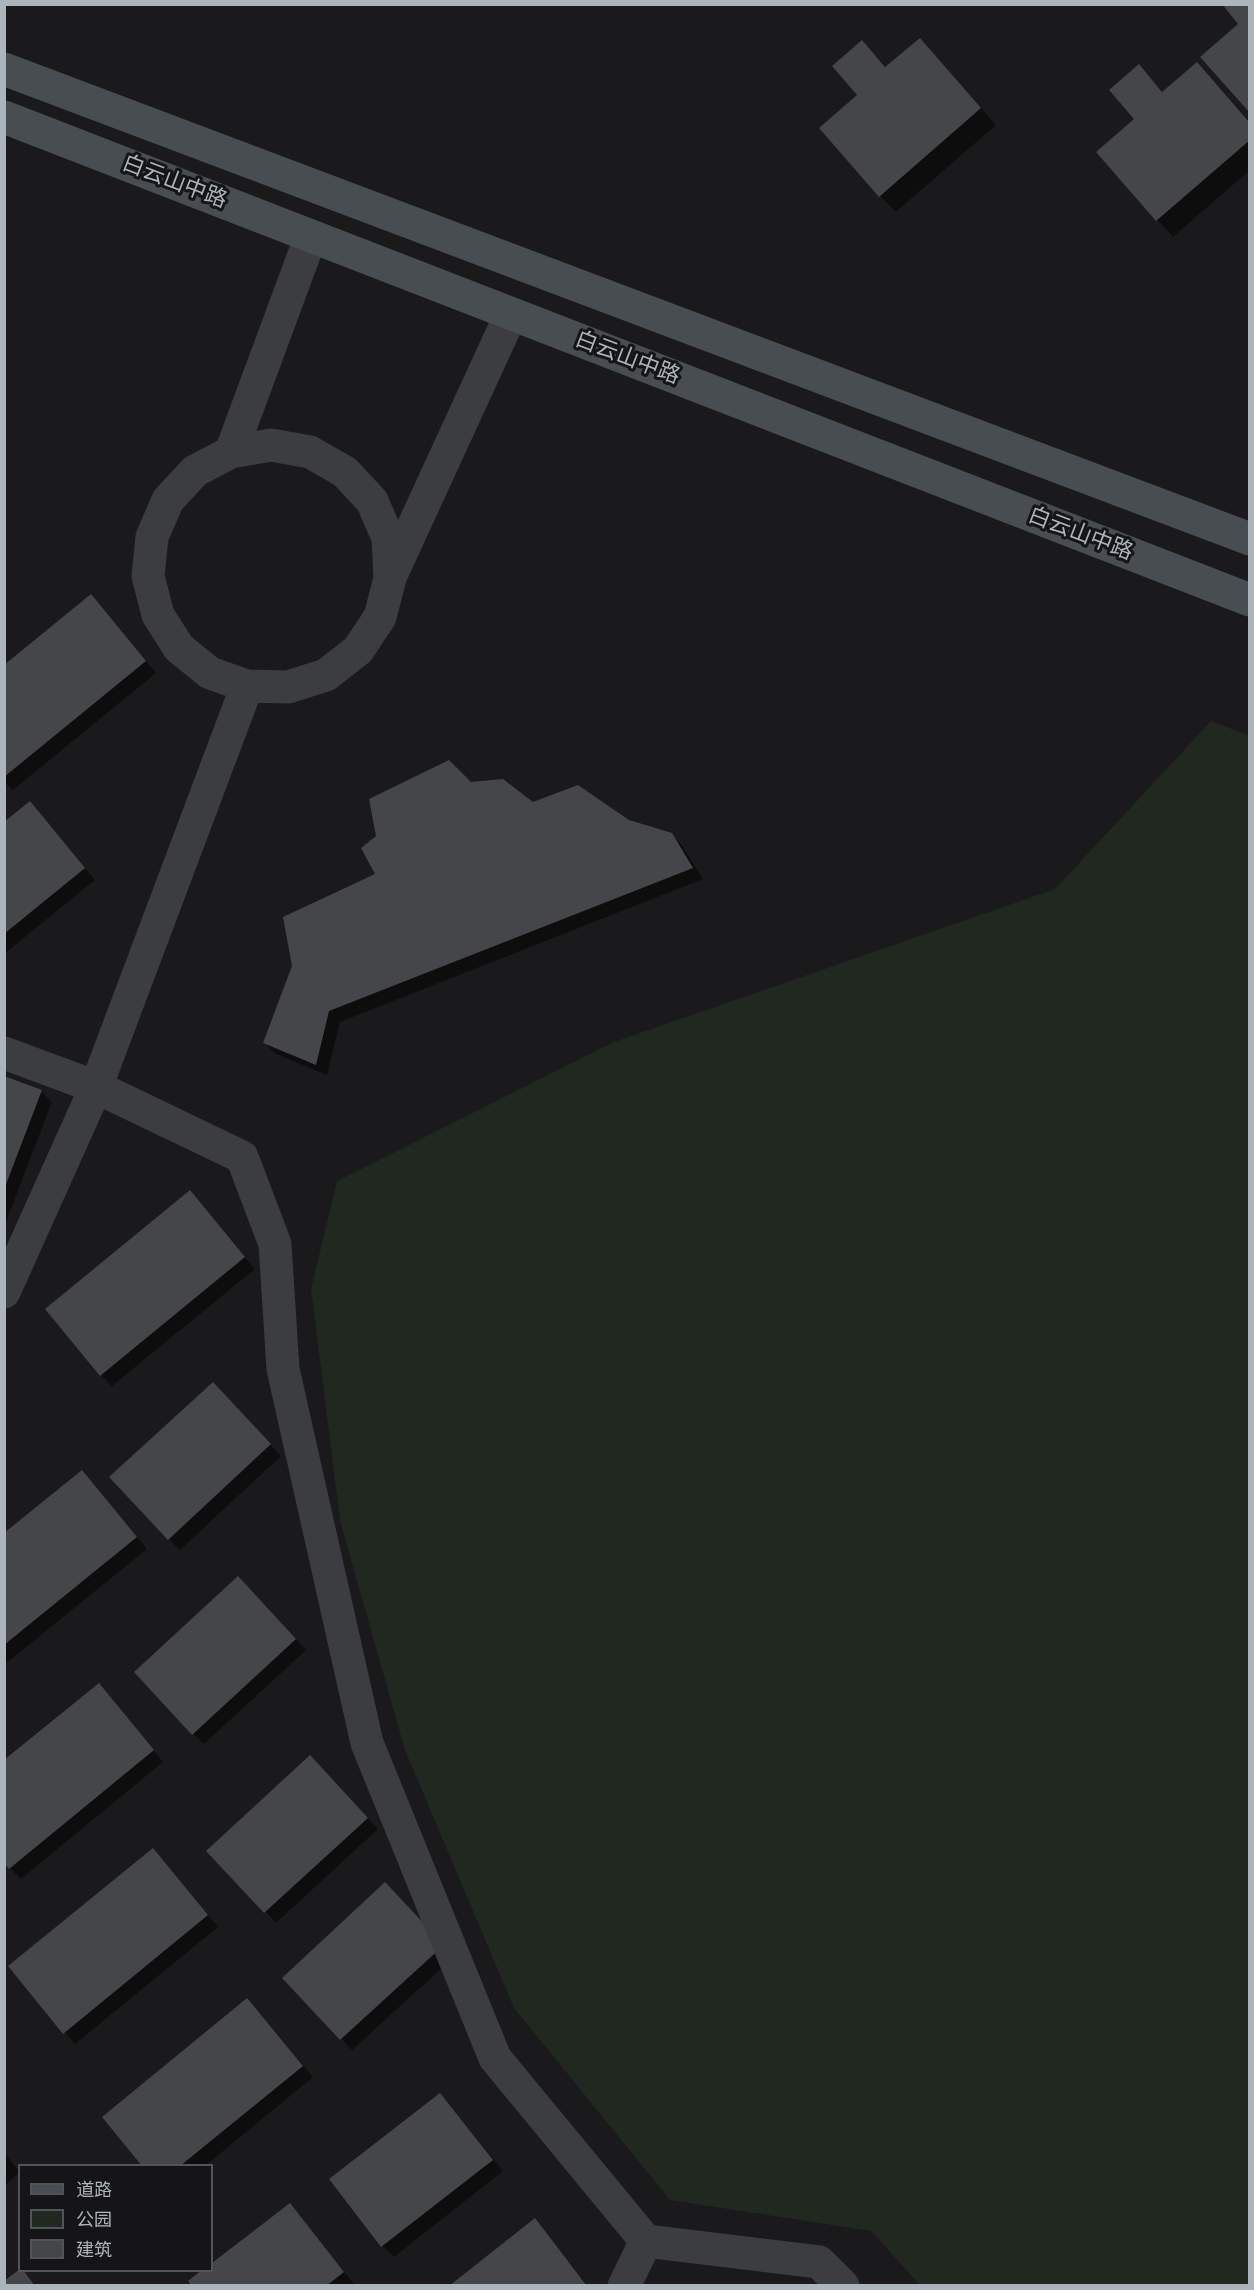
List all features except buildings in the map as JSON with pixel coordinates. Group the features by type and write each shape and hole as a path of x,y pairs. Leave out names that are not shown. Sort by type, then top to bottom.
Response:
{"main road":[{"path":"4,69 1250,539"},
{"name":"白云山中路","path":"4,117 1250,600"}],"street":[{"path":"231,452 311,236"},
{"path":"390,578 388,538 372,501 345,472 310,452 271,445 231,452 195,471 168,500 152,537 148,576 158,615 179,648 210,673 247,686 288,687 326,675 358,650 380,617 390,578 512,314"},
{"path":"4,1292 96,1087 247,686"},
{"path":"4,1053 96,1087 242,1157 275,1244 282,1369 367,1743 495,2058 646,2241 819,2262 843,2286"},
{"path":"624,2286 646,2241"}],"green space":[{"path":"1211,721 1250,736 1249,2285 920,2285 871,2231 670,2200 514,2008 405,1750 340,1521 311,1289 337,1181 614,1042 1055,889"}]}
